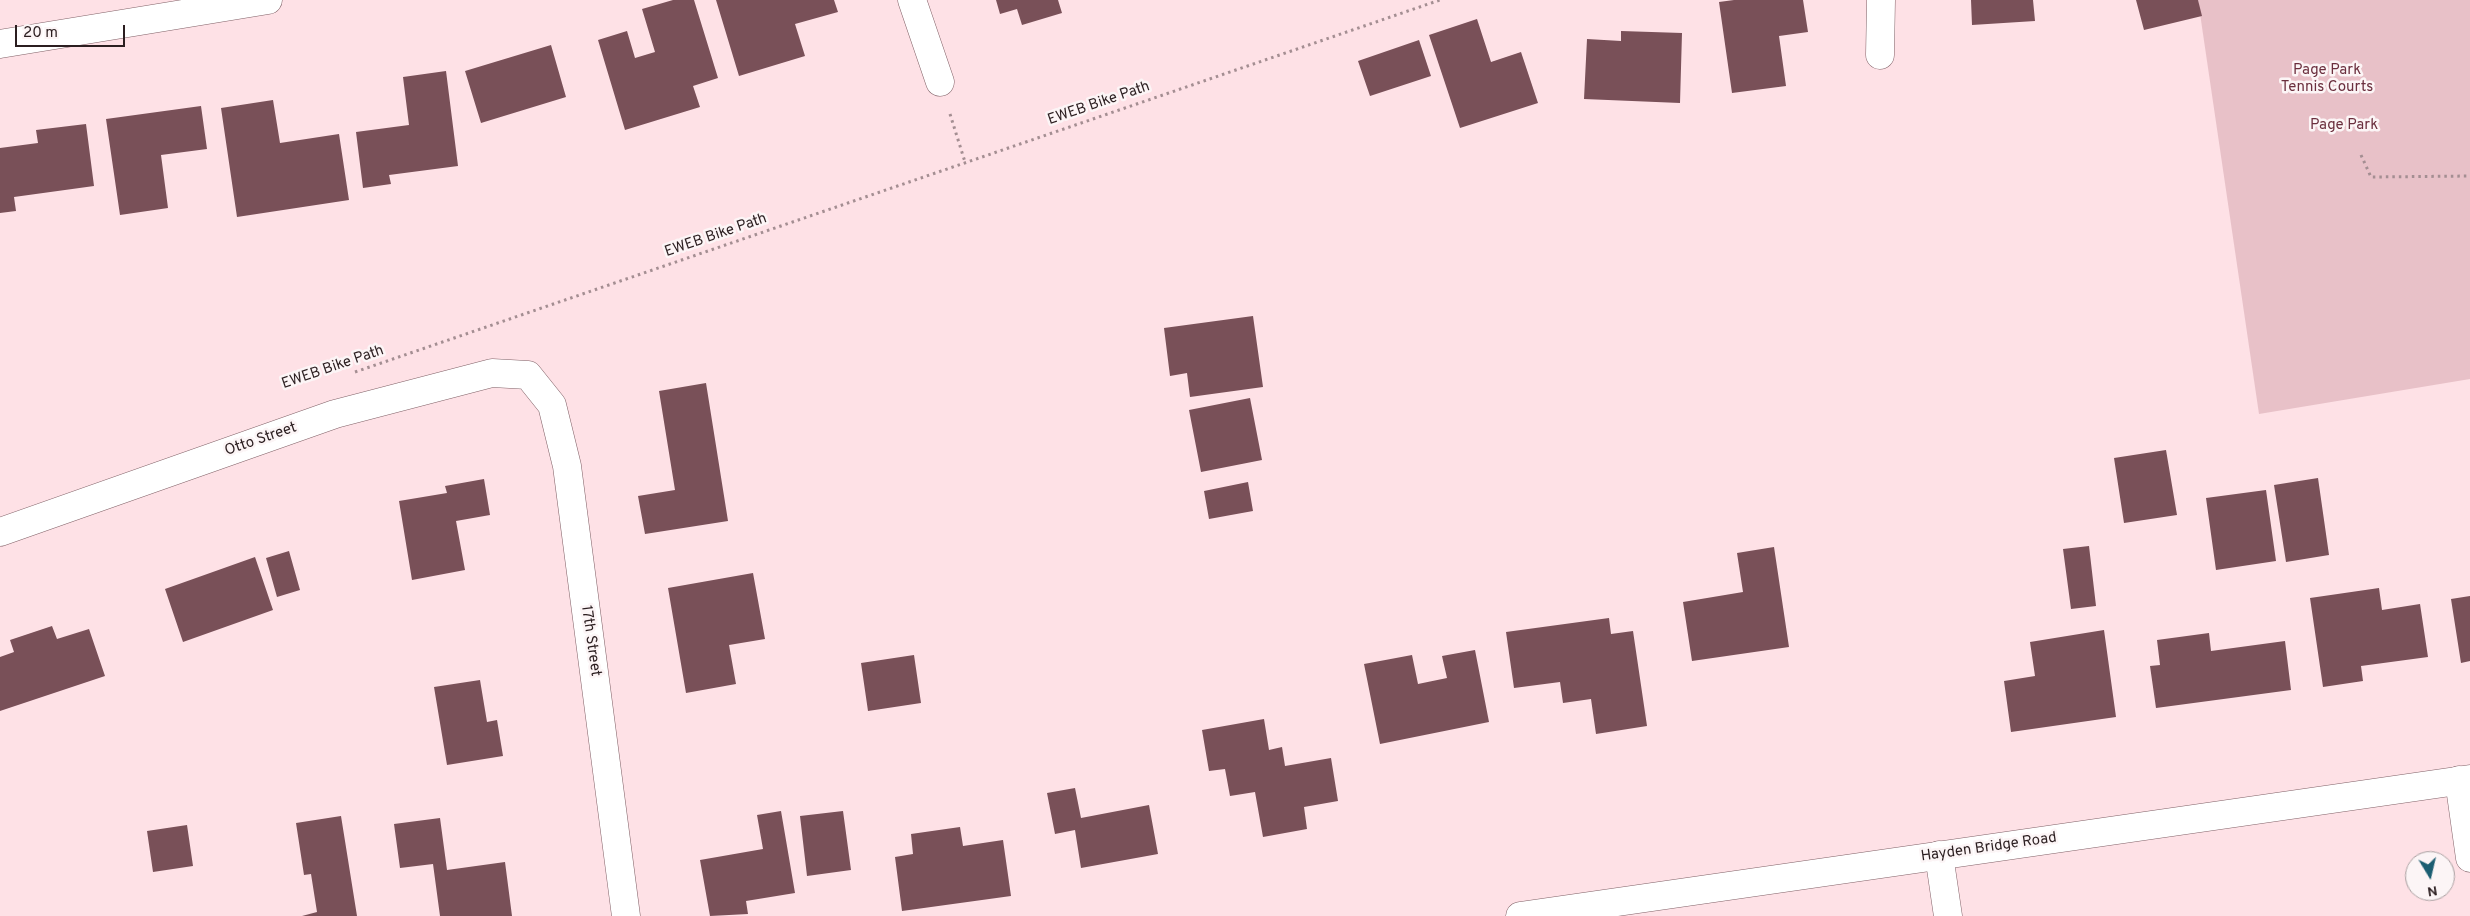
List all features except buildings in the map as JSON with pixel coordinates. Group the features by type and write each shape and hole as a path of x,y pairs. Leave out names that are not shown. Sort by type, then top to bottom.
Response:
{"street":[{"path":"0,44 268,0"},
{"path":"912,0 940,82"},
{"path":"1880,0 1880,55"},
{"name":"Otto Street","path":"0,532 335,414 492,372 528,375"},
{"name":"17th Street","path":"528,375 552,405 567,466 626,916"},
{"name":"Hayden Bridge Road","path":"1520,916 2464,780 2470,858"},
{"path":"1939,855 1948,916"}],"path":[{"name":"EWEB Bike Path","path":"347,375 1440,0"},
{"path":"940,82 965,162"},
{"path":"2361,155 2371,177 2470,176"}],"green space":[{"name":"Page Park","path":"2198,0 2470,0 2470,379 2259,414"}],"park label":[{"name":"Page Park Tennis Courts","path":"2327,80"}]}
